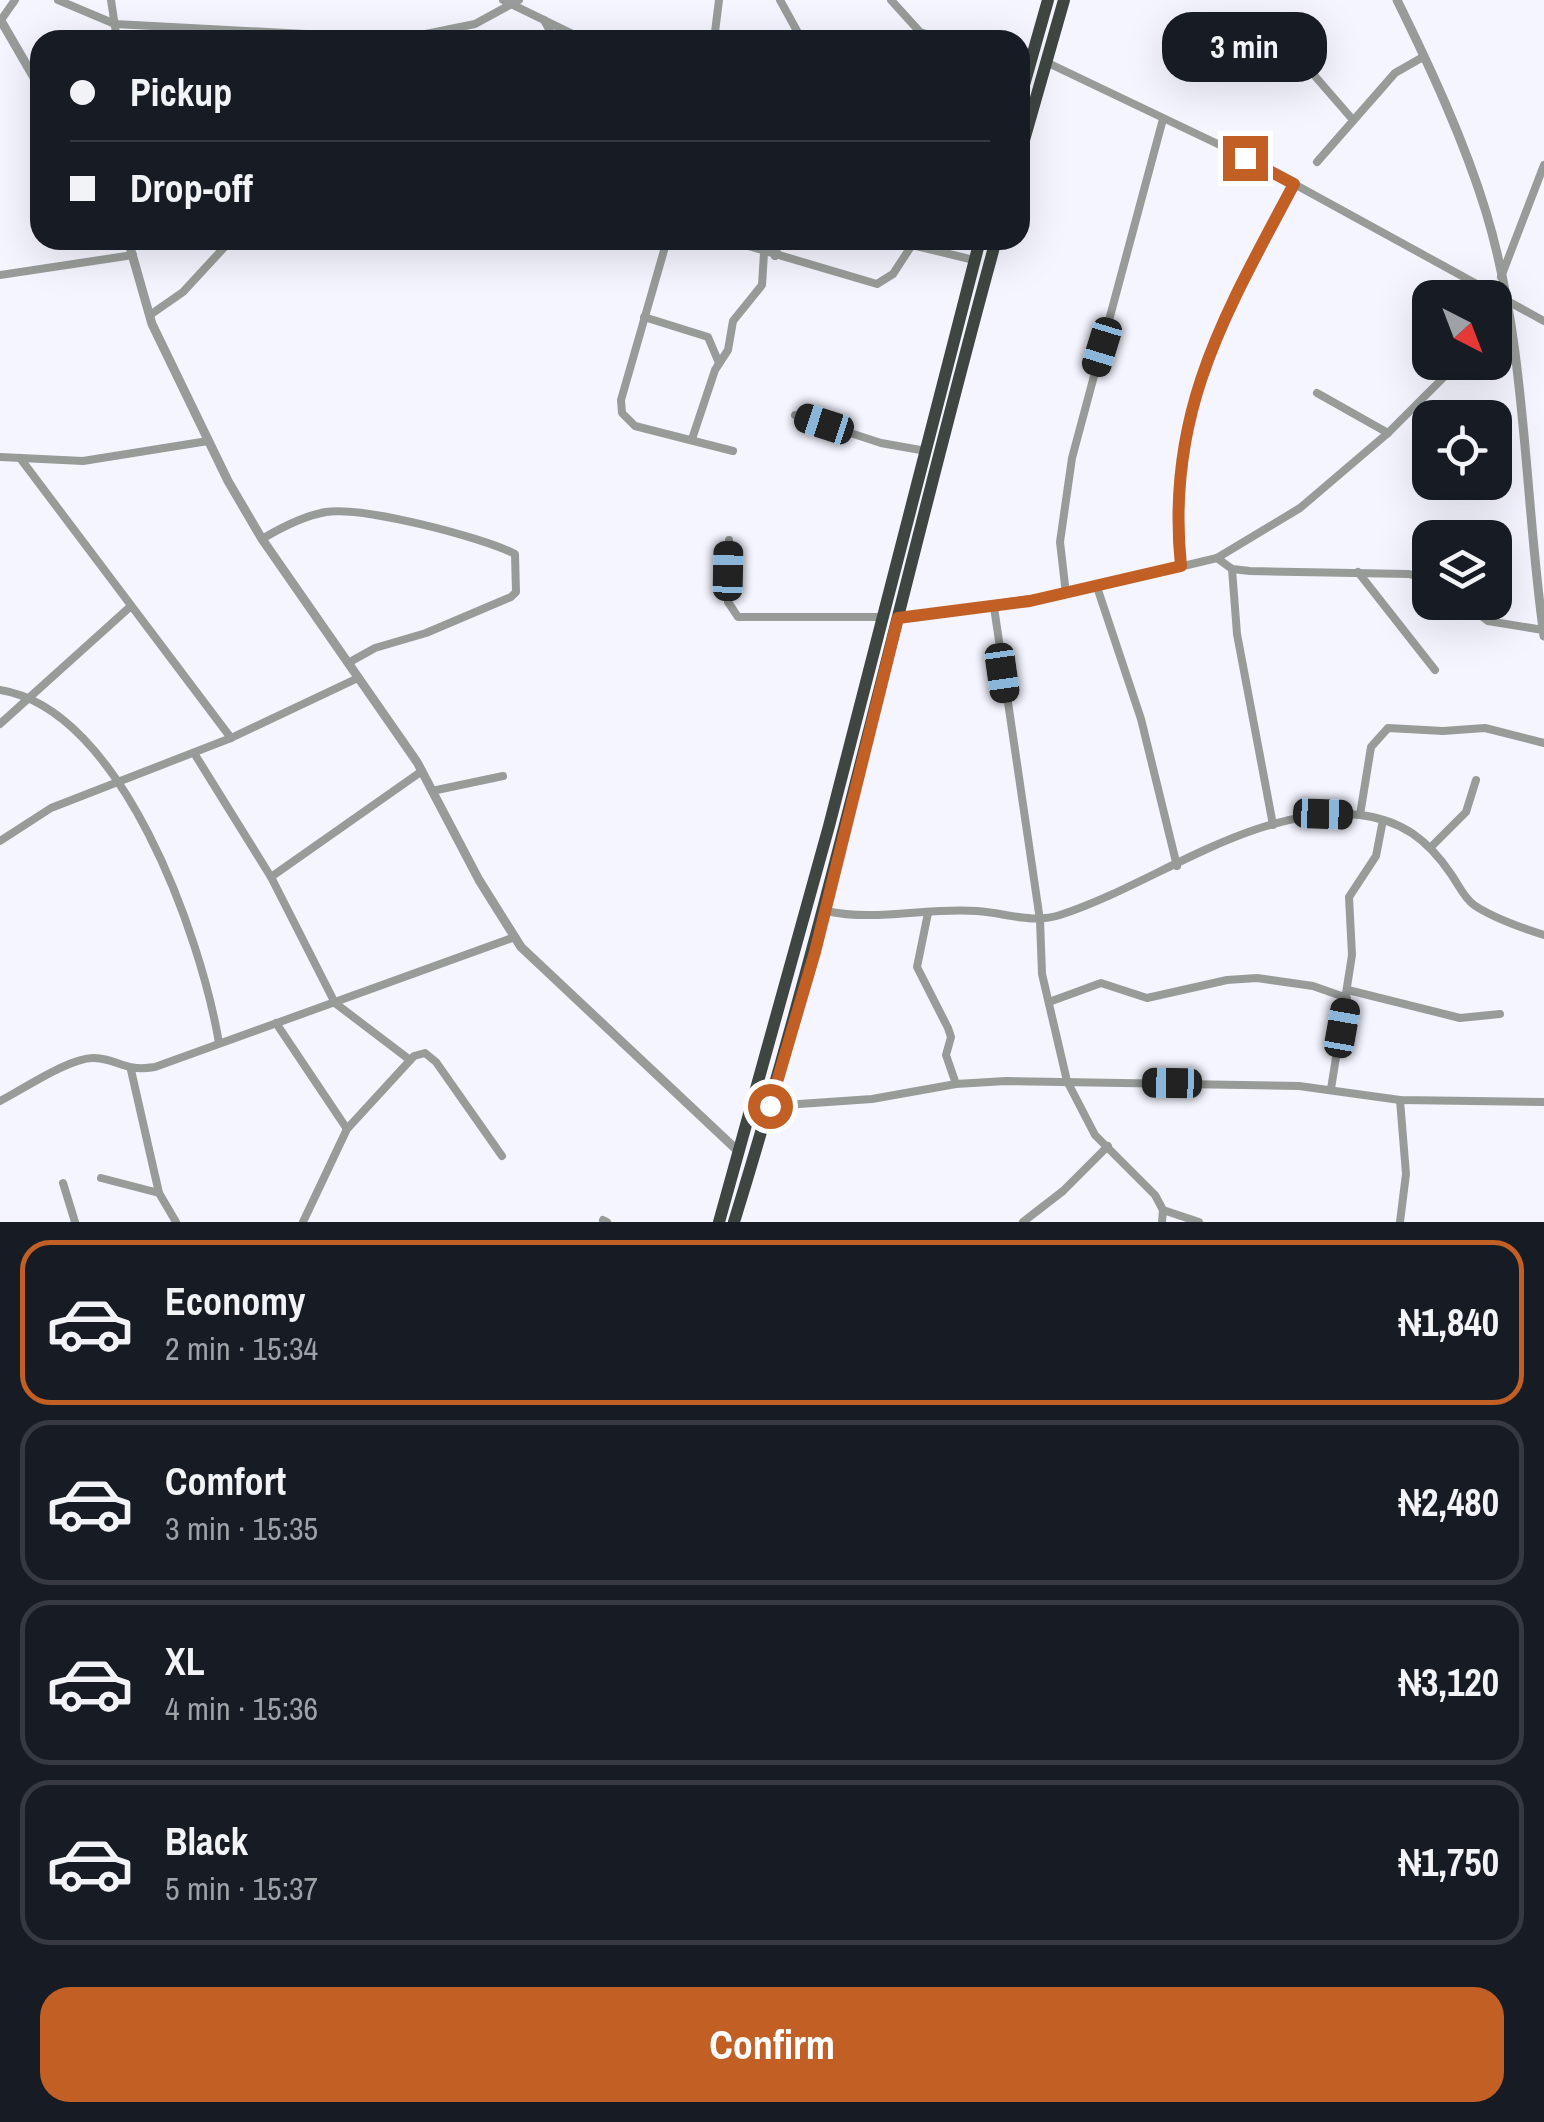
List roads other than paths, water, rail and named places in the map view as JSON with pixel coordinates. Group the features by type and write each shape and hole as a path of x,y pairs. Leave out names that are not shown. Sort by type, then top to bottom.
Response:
{"highway":[{"path":"1030,52 1048,0"},
{"path":"1030,119 1064,0"},
{"path":"734,1222 826,911 977,250"},
{"path":"932,452 993,250"},
{"path":"719,1222 891,617"}],"street":[{"path":"15,0 0,20 30,71"},
{"path":"58,0 115,24 217,30"},
{"path":"111,0 116,30"},
{"path":"715,30 719,0"},
{"path":"891,0 918,30"},
{"path":"1397,0 1486,212 1500,280"},
{"path":"784,1 797,30"},
{"path":"453,30 475,24 511,2 564,30"},
{"path":"544,20 550,30"},
{"path":"1300,49 1314,75 1353,120"},
{"path":"1317,162 1395,73 1423,57"},
{"path":"1046,62 1294,184 1464,280"},
{"path":"1066,594 1060,542 1072,458 1164,119"},
{"path":"1500,277 1544,165"},
{"path":"1181,566 1175,508 1180,461 1208,350 1294,184"},
{"path":"132,250 150,315 208,441 262,539 422,770 514,938 542,969 739,1152"},
{"path":"150,315 183,292 222,250"},
{"path":"664,250 621,400 622,413 636,426 733,450"},
{"path":"756,250 878,284 893,274 908,250"},
{"path":"775,256 776,250"},
{"path":"938,250 974,260"},
{"path":"692,439 719,363 728,350 733,321 762,286 764,253"},
{"path":"0,276 134,255"},
{"path":"1512,305 1544,320"},
{"path":"644,316 708,337 719,363"},
{"path":"1487,620 1544,633 1542,588 1512,361"},
{"path":"729,540 728,602 738,617 891,617 994,607 1098,587 1217,558 1300,508 1388,433 1441,380"},
{"path":"1317,393 1388,433"},
{"path":"796,415 881,443 932,452"},
{"path":"0,457 83,461 208,441"},
{"path":"20,458 231,738"},
{"path":"262,539 289,523 327,512 350,511 411,523 515,554 516,592 511,597 426,633 375,648 348,663"},
{"path":"1217,558 1232,569 1412,575"},
{"path":"1232,569 1237,634 1273,825"},
{"path":"1358,572 1435,670"},
{"path":"1098,587 1141,719 1177,866"},
{"path":"0,724 131,606"},
{"path":"994,607 1040,920 1042,974 1067,1082 1084,1121 1143,1181 1163,1210 1199,1222"},
{"path":"0,841 51,808 231,738 358,678"},
{"path":"0,690 33,697 76,731 120,781 201,958 219,1044"},
{"path":"1360,815 1371,747 1388,728 1443,732 1485,728 1544,743"},
{"path":"194,752 271,877 335,1003 410,1060"},
{"path":"271,877 422,770"},
{"path":"432,791 504,776"},
{"path":"1432,847 1466,812 1476,780"},
{"path":"826,911 882,916 976,911 1040,920 1273,825 1323,814 1360,815 1412,831 1432,847 1475,905 1544,934"},
{"path":"1331,1089 1347,994 1350,897 1376,856 1383,820"},
{"path":"928,913 917,967 948,1028 951,1037 946,1055 956,1084"},
{"path":"0,1101 77,1061 94,1058 131,1070 156,1066 514,938"},
{"path":"1049,1002 1101,983 1147,998 1228,980 1257,978 1313,986 1447,1016 1478,1019 1500,1014"},
{"path":"276,1022 346,1128"},
{"path":"303,1222 346,1128 410,1060 426,1053 502,1156"},
{"path":"131,1070 159,1193 176,1222"},
{"path":"770,1106 872,1099 956,1084 1067,1082 1331,1089 1400,1100 1544,1102"},
{"path":"1400,1100 1406,1174 1400,1222"},
{"path":"1022,1222 1063,1192 1108,1146"},
{"path":"102,1178 159,1193"},
{"path":"62,1184 76,1222"},
{"path":"1162,1222 1163,1210"}]}
